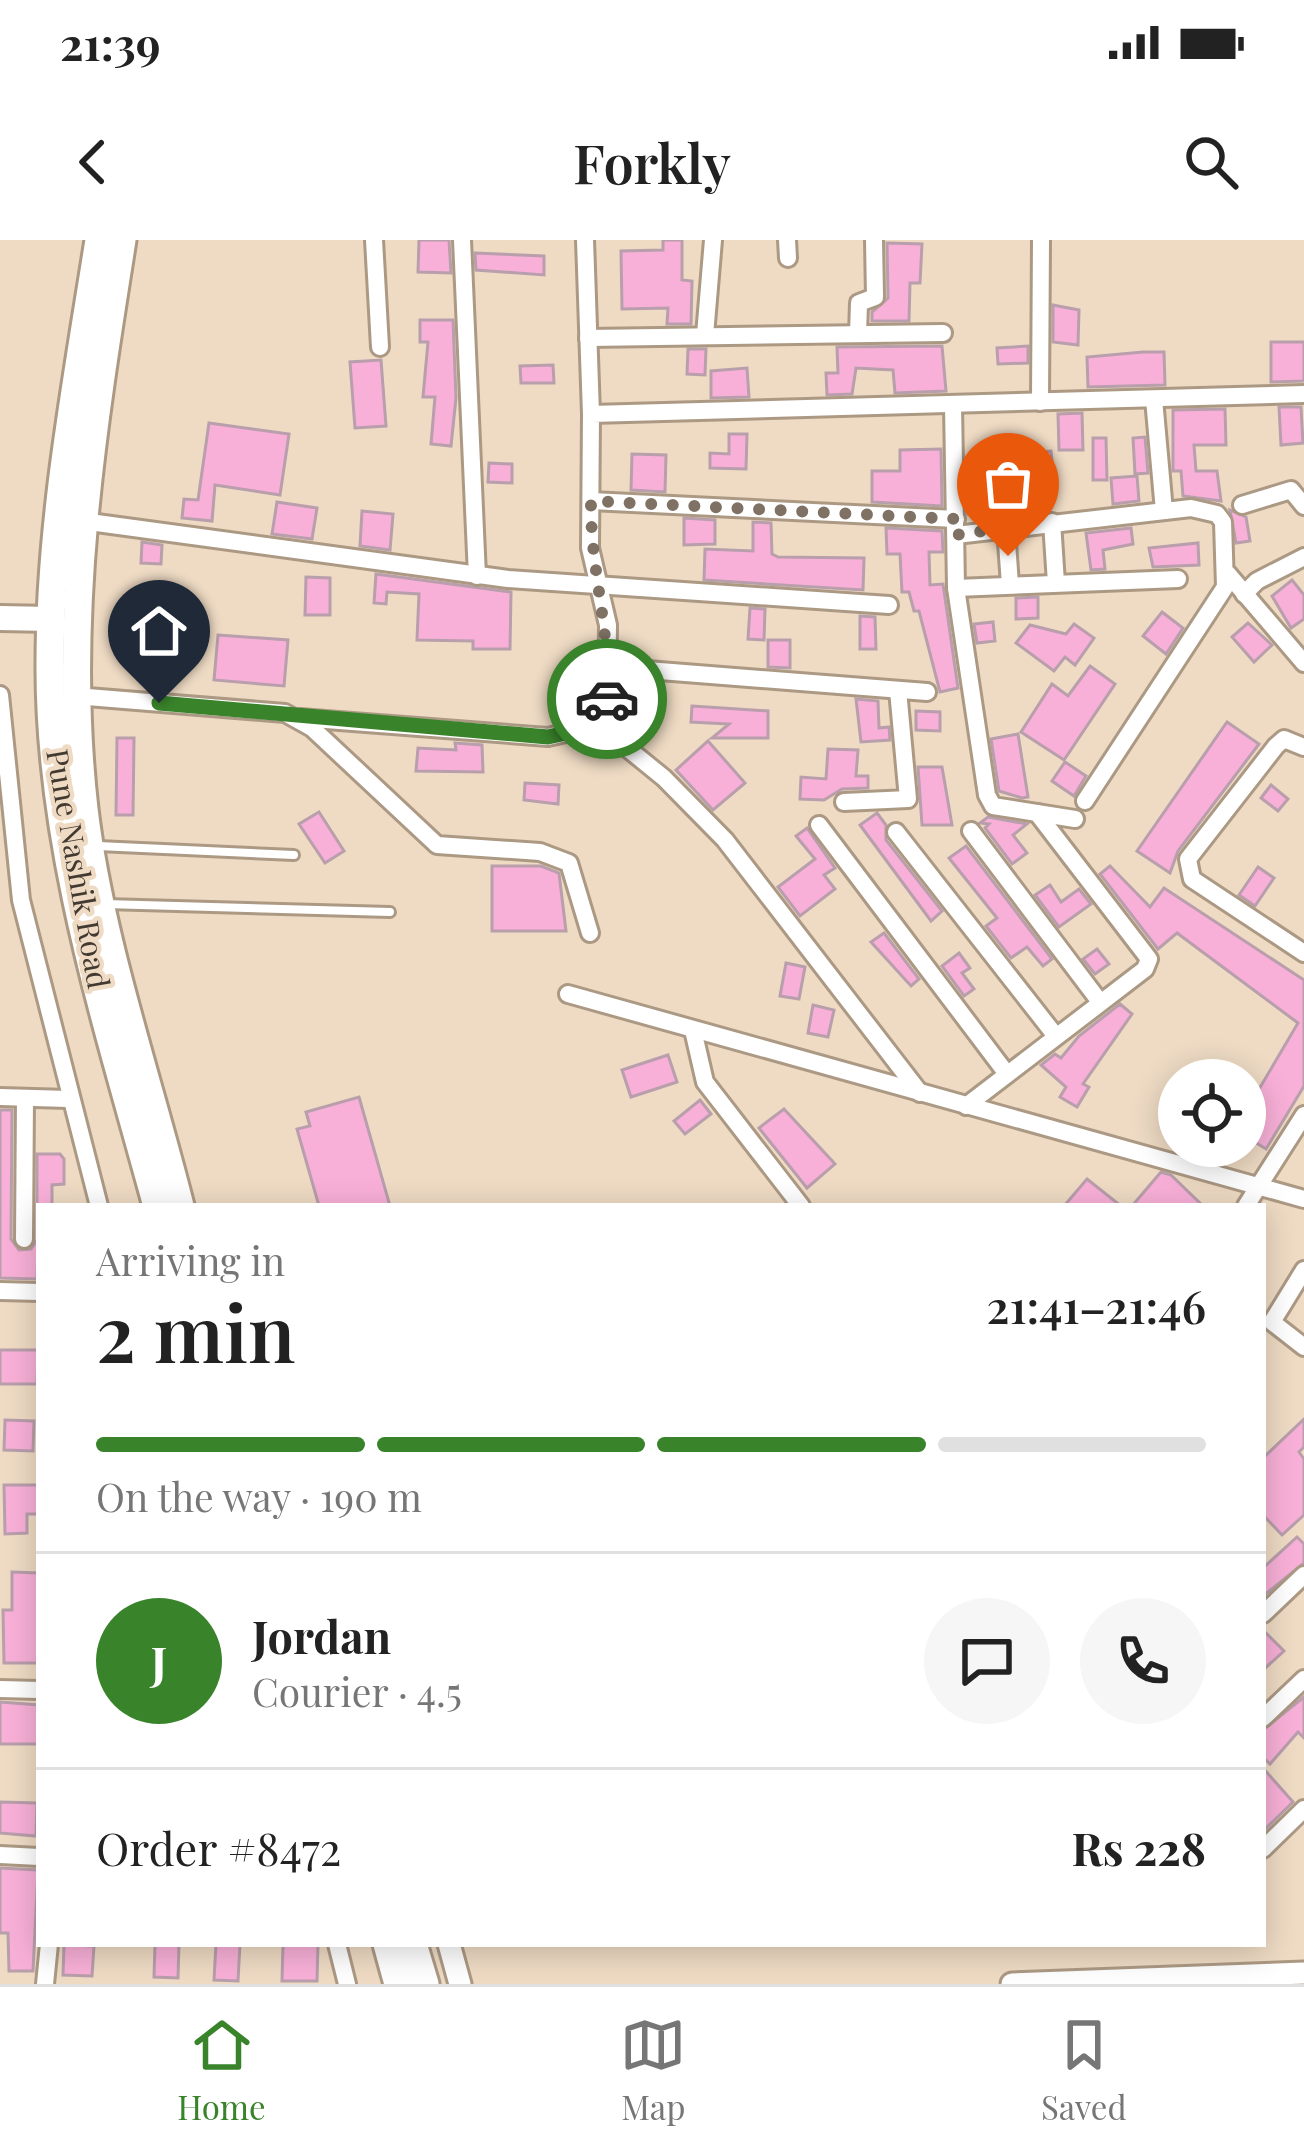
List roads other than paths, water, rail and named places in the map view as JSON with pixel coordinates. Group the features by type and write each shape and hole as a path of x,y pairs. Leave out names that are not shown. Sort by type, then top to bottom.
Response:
{"highway":[{"name":"Pune Nashik Road","path":"99,240 64,466 51,619 54,750 63,823 101,1001 156,1203"},
{"name":"Pune Nashik Road","path":"122,240 82,520 75,696 91,845 103,904 179,1203"},
{"path":"387,1947 398,1984"},
{"path":"414,1947 424,1984"}],"main road":[{"path":"0,618 51,619"}],"street":[{"path":"374,240 380,347"},
{"path":"462,240 477,576"},
{"path":"585,240 590,548 609,667 610,723 625,750 664,778 725,841 920,1093"},
{"path":"705,335 713,240"},
{"path":"858,334 859,303 875,297 874,240"},
{"path":"1040,402 1041,240"},
{"path":"588,338 943,333"},
{"path":"591,414 1304,394"},
{"path":"1154,399 1164,511"},
{"path":"953,405 956,587 987,795 993,806 1075,819"},
{"path":"1242,505 1291,490 1304,506"},
{"path":"591,501 956,527 1006,528 1192,508 1217,514 1223,522 1225,587 1085,801"},
{"path":"82,520 477,576 599,588 889,604"},
{"path":"1052,522 1056,583"},
{"path":"1006,528 1010,585"},
{"path":"1244,594 1257,581 1304,557"},
{"path":"1228,574 1304,663"},
{"path":"956,587 1178,579"},
{"path":"609,667 927,692"},
{"path":"844,802 908,799 898,690"},
{"path":"0,695 21,900 68,1099 99,1203"},
{"path":"75,696 548,737 610,723"},
{"path":"299,718 437,845 539,852 568,862 590,933"},
{"path":"1304,747 1284,739 1276,746 1188,859 1187,870 1192,879 1304,953"},
{"path":"966,1106 1145,969 1148,959 1037,812"},
{"path":"819,824 1007,1074"},
{"path":"971,831 1100,1002"},
{"path":"896,832 1055,1035"},
{"path":"568,994 1304,1199"},
{"path":"693,1030 705,1082 799,1203"},
{"path":"0,1097 68,1099"},
{"path":"24,1239 26,1098"},
{"path":"1248,1203 1304,1115"},
{"path":"1304,1270 1272,1322 1304,1348"},
{"path":"0,1292 36,1292"},
{"path":"1266,1611 1304,1575"},
{"path":"1266,1715 1304,1678"},
{"path":"0,1689 36,1690"},
{"path":"1266,1847 1304,1809"},
{"path":"0,1855 36,1857"},
{"path":"45,1984 49,1947"},
{"path":"338,1947 347,1984"},
{"path":"450,1947 460,1984"},
{"path":"1012,1984 1304,1973"}],"lane":[{"path":"91,845 294,855"},
{"path":"103,904 390,912"}]}
